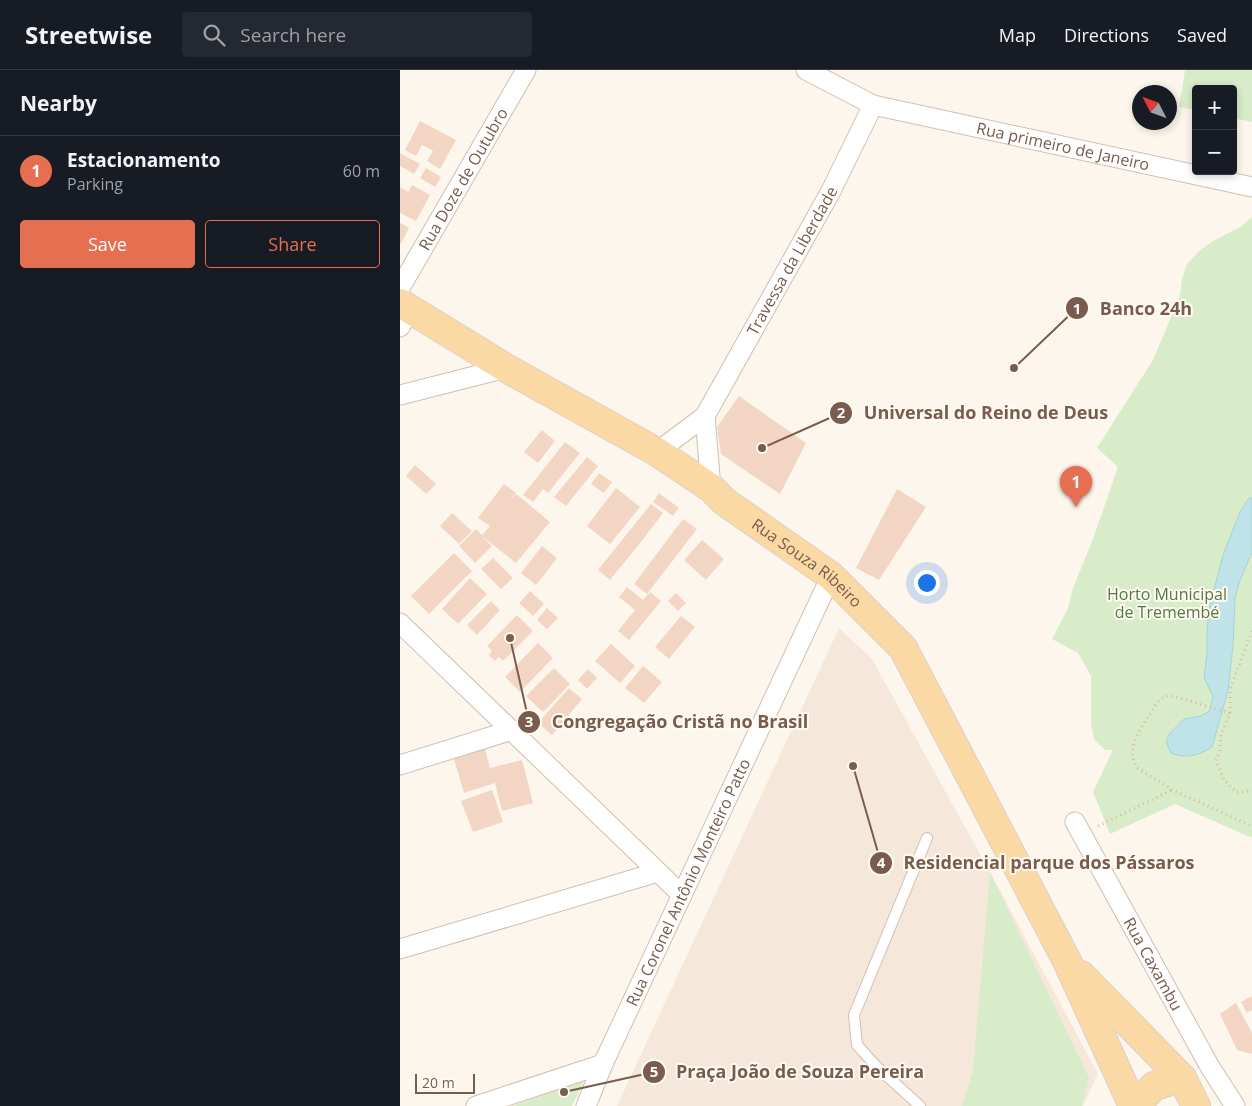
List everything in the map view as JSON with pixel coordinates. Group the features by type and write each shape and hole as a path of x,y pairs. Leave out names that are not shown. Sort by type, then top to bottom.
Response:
{"main road":[{"name":"Rua Souza Ribeiro","path":"402,307 506,368 657,452 711,488 725,502 831,576 903,648 1068,961"},
{"path":"1068,961 1134,1106 1154,1086 1182,1078"},
{"path":"1068,961 1182,1078 1196,1106"}],"street":[{"name":"Rua Doze de Outubro","path":"402,307 526,70"},
{"path":"806,70 873,105"},
{"name":"Rua primeiro de Janeiro","path":"873,105 1252,187"},
{"name":"Travessa da Liberdade","path":"705,416 832,192 873,105"},
{"path":"400,395 506,368"},
{"path":"657,452 705,416"},
{"path":"705,416 711,488"},
{"name":"Rua Coronel Antônio Monteiro Patto","path":"586,1106 603,1064 831,576"},
{"path":"400,624 682,895"},
{"path":"400,765 512,730"},
{"name":"Rua Caxambu","path":"1078,828 1210,1067 1234,1106"},
{"path":"400,949 658,872"},
{"path":"476,1106 603,1064"},
{"path":"1182,1078 1210,1067"}],"lane":[{"path":"920,1106 877,1068 857,1045 854,1015 927,838"}],"path":[{"path":"1252,631 1230,689 1230,713 1221,735 1220,749 1216,762 1224,780 1236,792 1252,792"},
{"path":"1230,713 1167,696 1160,700 1139,730 1132,748 1132,756 1136,767 1172,790 1252,826"},
{"path":"1078,828 1172,790"}],"shaded area":[{"path":"839,628 872,659 990,872 1098,1074 1083,1106 617,1106"}],"green space":[{"path":"1185,70 1252,70 1252,122 1237,119 1237,85 1192,85 1192,109 1179,107"},
{"name":"Horto Municipal de Tremembé","path":"1252,217 1252,838 1175,804 1110,834 1093,792 1113,750 1105,750 1094,739 1091,724 1091,676 1078,653 1052,639 1068,608 1073,588 1093,539 1118,467 1097,448 1153,360 1180,296 1182,279 1187,264 1211,242 1240,227"},
{"path":"990,872 1089,1078 1082,1106 962,1106 973,1071"},
{"path":"585,1079 572,1106 512,1106"}],"water":[{"path":"1249,498 1252,498 1252,552 1235,598 1233,645 1228,691 1212,747 1192,756 1176,755 1171,753 1167,744 1170,733 1184,719 1200,716 1210,710 1213,696 1204,678 1210,605 1223,555 1240,512"}],"building":[{"path":"420,121 456,140 440,169 427,161 433,151 422,145 416,156 405,150"},
{"path":"400,153 420,164 414,174 400,166"},
{"path":"426,168 441,177 435,187 420,178"},
{"path":"412,185 430,195 416,221 400,213 400,187 408,192"},
{"path":"400,223 409,228 400,245"},
{"path":"739,396 806,443 780,494 721,454 717,427"},
{"path":"542,430 555,441 538,463 524,452"},
{"path":"565,442 580,453 548,493 543,489 533,502 523,495"},
{"path":"587,457 598,466 566,506 554,497"},
{"path":"415,465 436,484 426,494 406,476"},
{"path":"599,473 612,482 604,493 591,484"},
{"path":"504,484 516,493 508,503 516,494 550,522 516,563 482,536 492,546 475,563 459,546 476,529 482,535 490,526 478,518"},
{"path":"616,488 640,507 610,544 587,526"},
{"path":"897,489 926,507 879,580 856,568"},
{"path":"659,493 679,508 673,516 653,502"},
{"path":"651,504 663,513 610,580 598,570"},
{"path":"452,513 472,531 459,544 440,526"},
{"path":"683,519 697,529 647,594 634,584"},
{"path":"702,540 724,559 706,580 684,560"},
{"path":"542,546 557,558 536,585 521,573"},
{"path":"454,553 472,571 429,614 411,596"},
{"path":"493,558 513,578 501,589 481,569"},
{"path":"470,578 487,594 458,624 442,609"},
{"path":"627,587 643,600 650,592 661,601 629,640 618,631 635,610 619,597"},
{"path":"530,591 544,604 533,616 519,603"},
{"path":"676,593 686,603 678,611 668,601"},
{"path":"491,601 500,610 477,635 467,625"},
{"path":"547,608 558,618 547,629 537,620"},
{"path":"517,615 533,631 503,661 499,657 495,661 489,655 492,651 487,646"},
{"path":"681,616 695,627 669,659 655,647"},
{"path":"538,643 553,658 520,692 505,677"},
{"path":"611,644 635,666 620,683 595,661"},
{"path":"643,666 662,682 644,703 625,688"},
{"path":"554,668 570,684 543,712 526,696"},
{"path":"588,669 597,678 587,689 578,680"},
{"path":"569,688 582,699 552,735 538,723"},
{"path":"485,749 490,768 522,760 533,803 502,811 495,783 464,793 454,759"},
{"path":"492,790 503,822 473,832 461,801"},
{"path":"1252,996 1252,1010 1247,1013 1241,1002"},
{"path":"1236,1003 1252,1033 1252,1054 1237,1050 1220,1014"}],"place":[{"name":"Banco 24h","path":"1014,368"},
{"name":"Universal do Reino de Deus","path":"762,448"},
{"name":"Estacionamento","path":"1076,507"},
{"name":"Congregação Cristã no Brasil","path":"510,638"},
{"name":"Residencial parque dos Pássaros","path":"853,766"},
{"name":"Praça João de Souza Pereira","path":"564,1092"}]}
